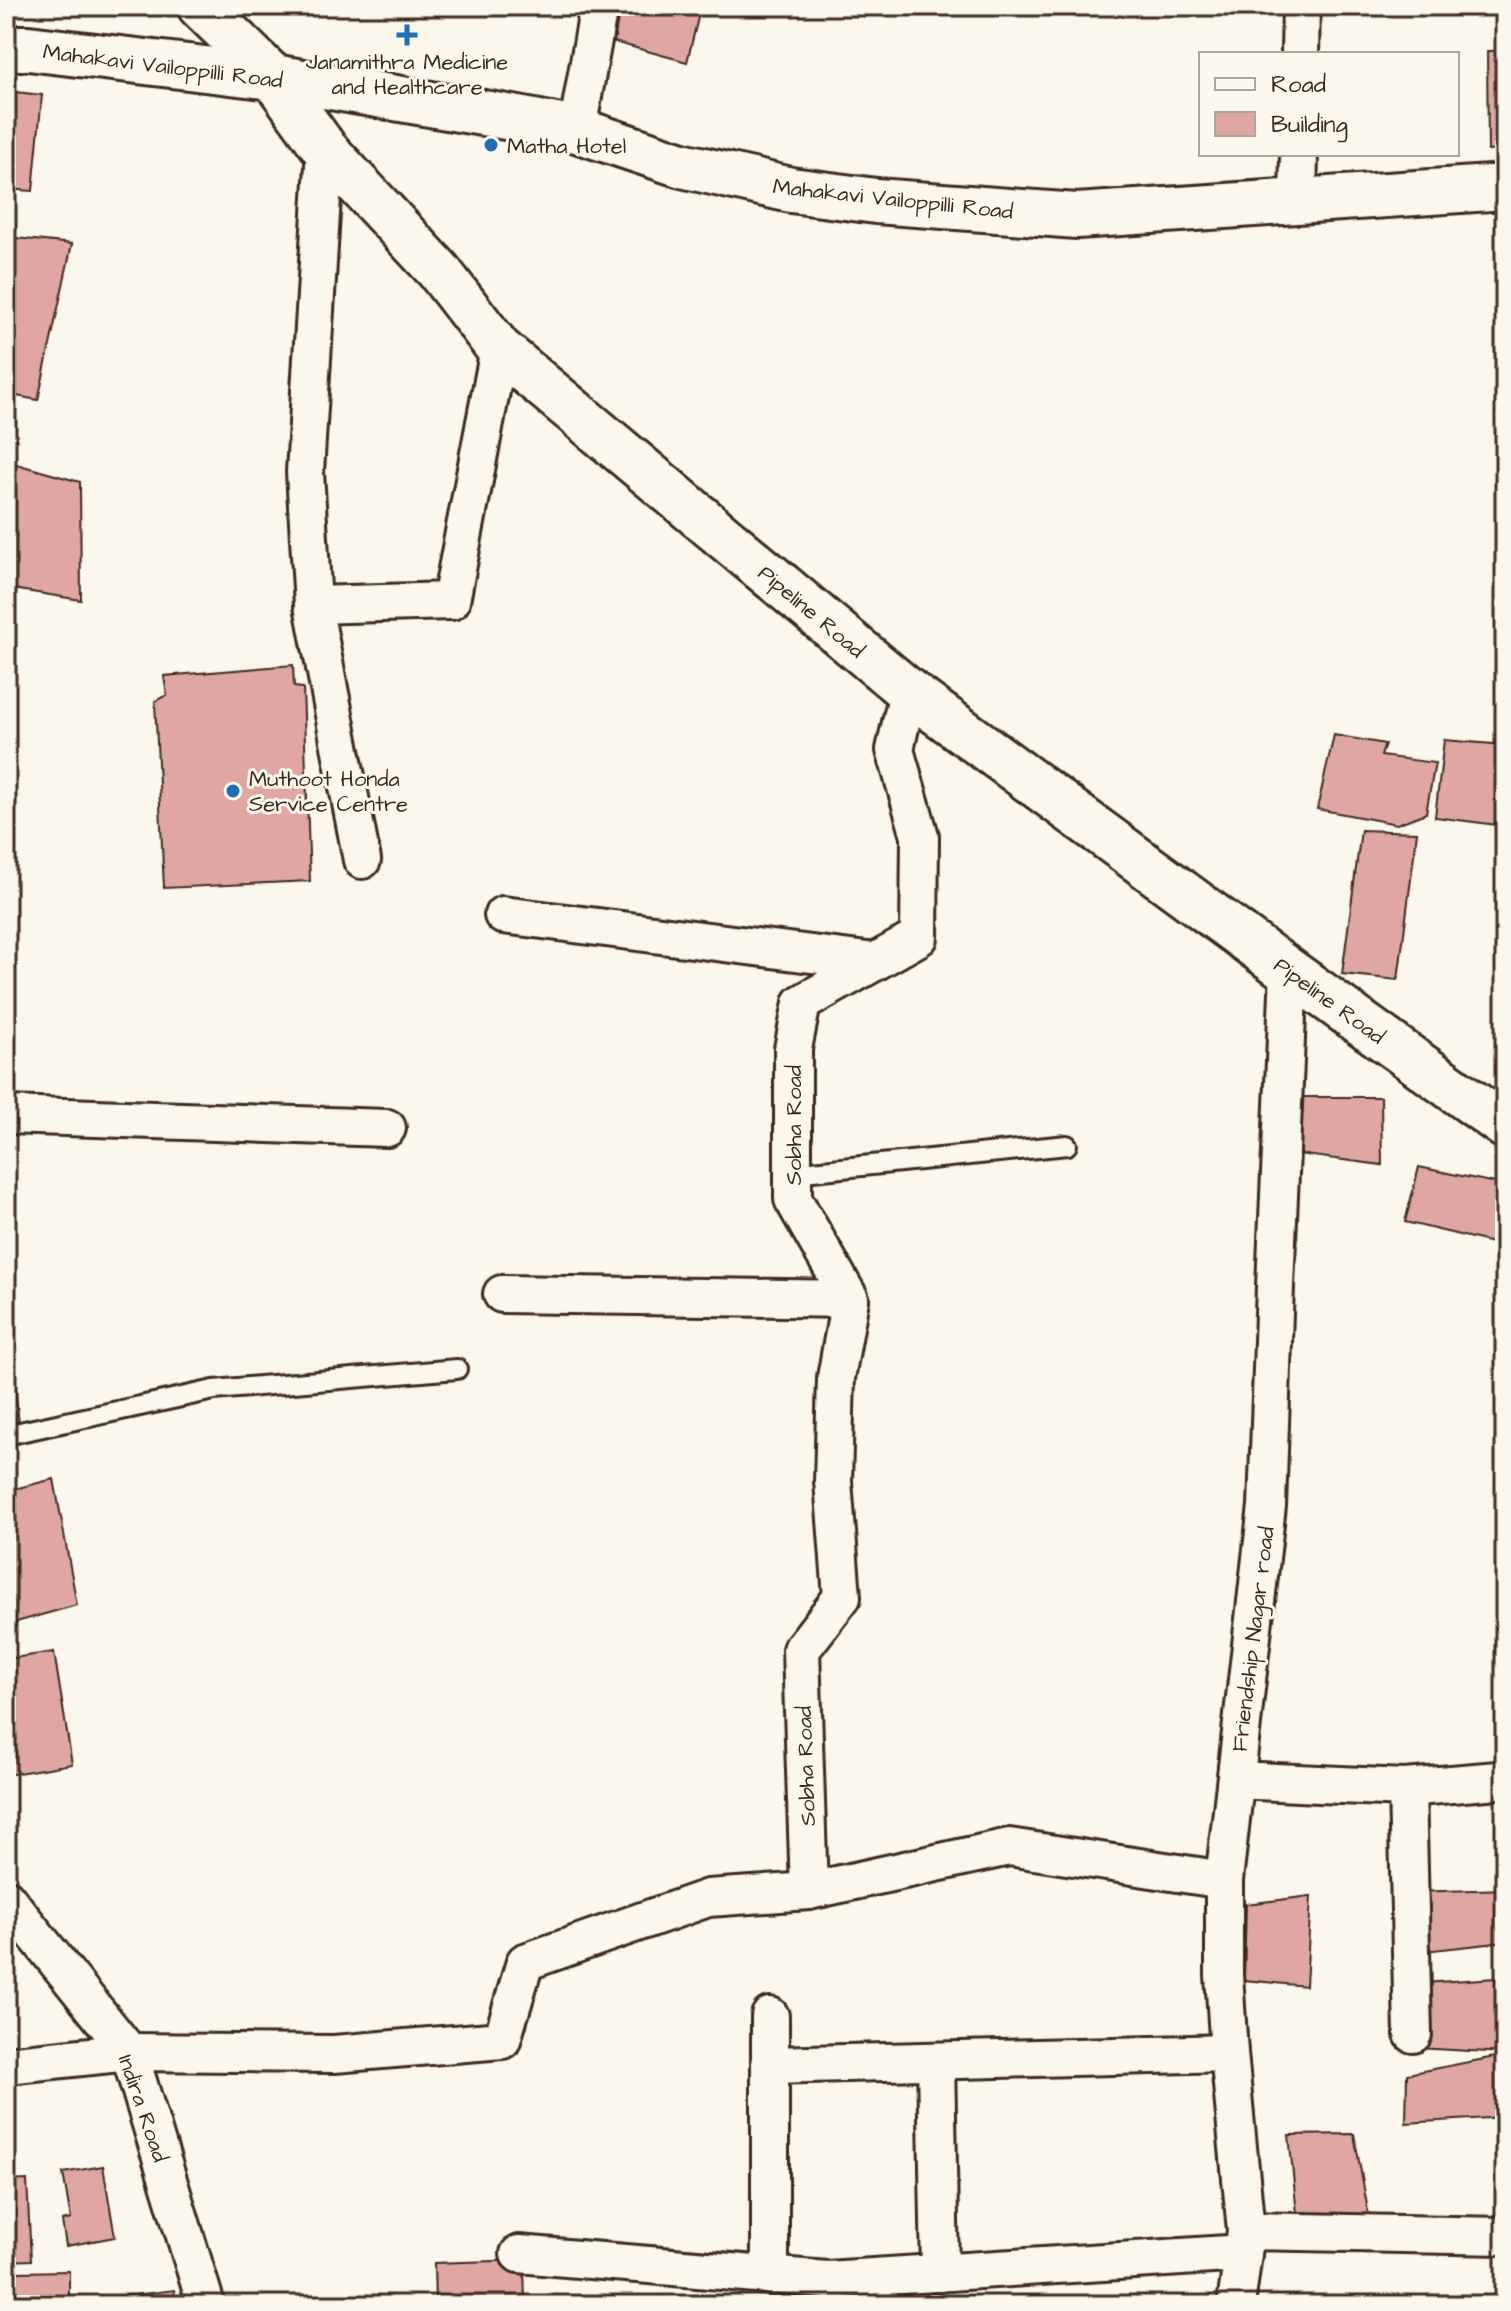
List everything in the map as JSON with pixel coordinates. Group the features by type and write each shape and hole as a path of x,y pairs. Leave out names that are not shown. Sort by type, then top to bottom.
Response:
{"street":[{"name":"Pipeline Road","path":"200,6 273,77 325,149 438,270 499,349 908,691 1505,1126"},
{"path":"577,130 599,6"},
{"path":"1300,52 1301,6"},
{"name":"Mahakavi Vailoppilli Road","path":"6,48 273,77 577,130 682,165 791,190 876,201 1077,216 1505,187"},
{"path":"325,149 305,472 313,605 362,860"},
{"path":"1298,201 1299,156"},
{"path":"313,605 451,601 499,349"},
{"name":"Sobha Road","path":"809,1891 801,1650 842,1597 833,1481 836,1378 850,1299 793,1199 793,1049 802,1003 919,937 920,836 895,750 908,691"},
{"path":"503,915 875,962"},
{"name":"Friendship Nagar road","path":"1236,2305 1245,2242 1224,1975 1224,1880 1267,1506 1289,971"},
{"path":"6,1115 387,1128"},
{"path":"502,1294 850,1299"},
{"path":"1236,1780 1407,1788 1498,1780"},
{"path":"1407,1788 1413,2034"},
{"path":"6,2065 129,2052 334,2054 502,2040 525,1962 708,1898 809,1891 1009,1847 1224,1880"},
{"name":"Indira Road","path":"6,1898 129,2052 204,2298 203,2305"},
{"path":"770,2016 770,2276"},
{"path":"770,2065 1229,2053"},
{"path":"936,2061 940,2273"},
{"path":"519,2254 827,2280 940,2273 1245,2242 1505,2236"}],"lane":[{"path":"793,1173 1067,1145"},
{"path":"6,1435 214,1390 457,1369"}],"building":[{"path":"620,6 701,6 687,62 614,42"},
{"path":"1487,51 1505,51 1505,150 1488,151"},
{"path":"6,91 42,95 33,191 6,189"},
{"path":"6,237 72,244 38,400 6,394"},
{"path":"9,462 80,482 81,600 6,588 6,481"},
{"name":"Muthoot Honda Service Centre","path":"293,665 294,687 303,688 310,881 164,888 155,701 167,695 164,676"},
{"path":"1334,735 1385,744 1381,756 1435,763 1426,813 1397,824 1317,809"},
{"path":"1444,740 1505,745 1505,826 1435,817"},
{"path":"1361,830 1417,832 1398,980 1342,974"},
{"path":"1302,1097 1381,1097 1382,1165 1297,1154"},
{"path":"1419,1167 1505,1185 1505,1246 1405,1222"},
{"path":"6,1299 19,1424 6,1425"},
{"path":"54,1479 77,1605 6,1625 6,1491"},
{"path":"54,1652 72,1764 6,1775 6,1659"},
{"path":"1505,1889 1505,1942 1425,1951 1413,1892"},
{"path":"1311,1896 1306,1986 1244,1980 1246,1904"},
{"path":"1496,1978 1505,2026 1505,2053 1417,2048 1423,1983"},
{"path":"1505,2055 1505,2117 1406,2123 1407,2074"},
{"path":"1354,2134 1369,2216 1298,2224 1289,2135"},
{"path":"103,2166 115,2237 66,2246 62,2221 71,2219 63,2173"},
{"path":"27,2180 31,2260 6,2261 6,2181"},
{"path":"524,2260 525,2305 435,2305 434,2263"},
{"path":"69,2271 69,2305 16,2305 16,2272"},
{"path":"174,2290 176,2305 109,2305 108,2298"}],"place":[{"name":"Janamithra Medicine and Healthcare","path":"407,35"},
{"name":"Matha Hotel","path":"491,145"},
{"name":"Muthoot Honda Service Centre","path":"233,791"}]}
